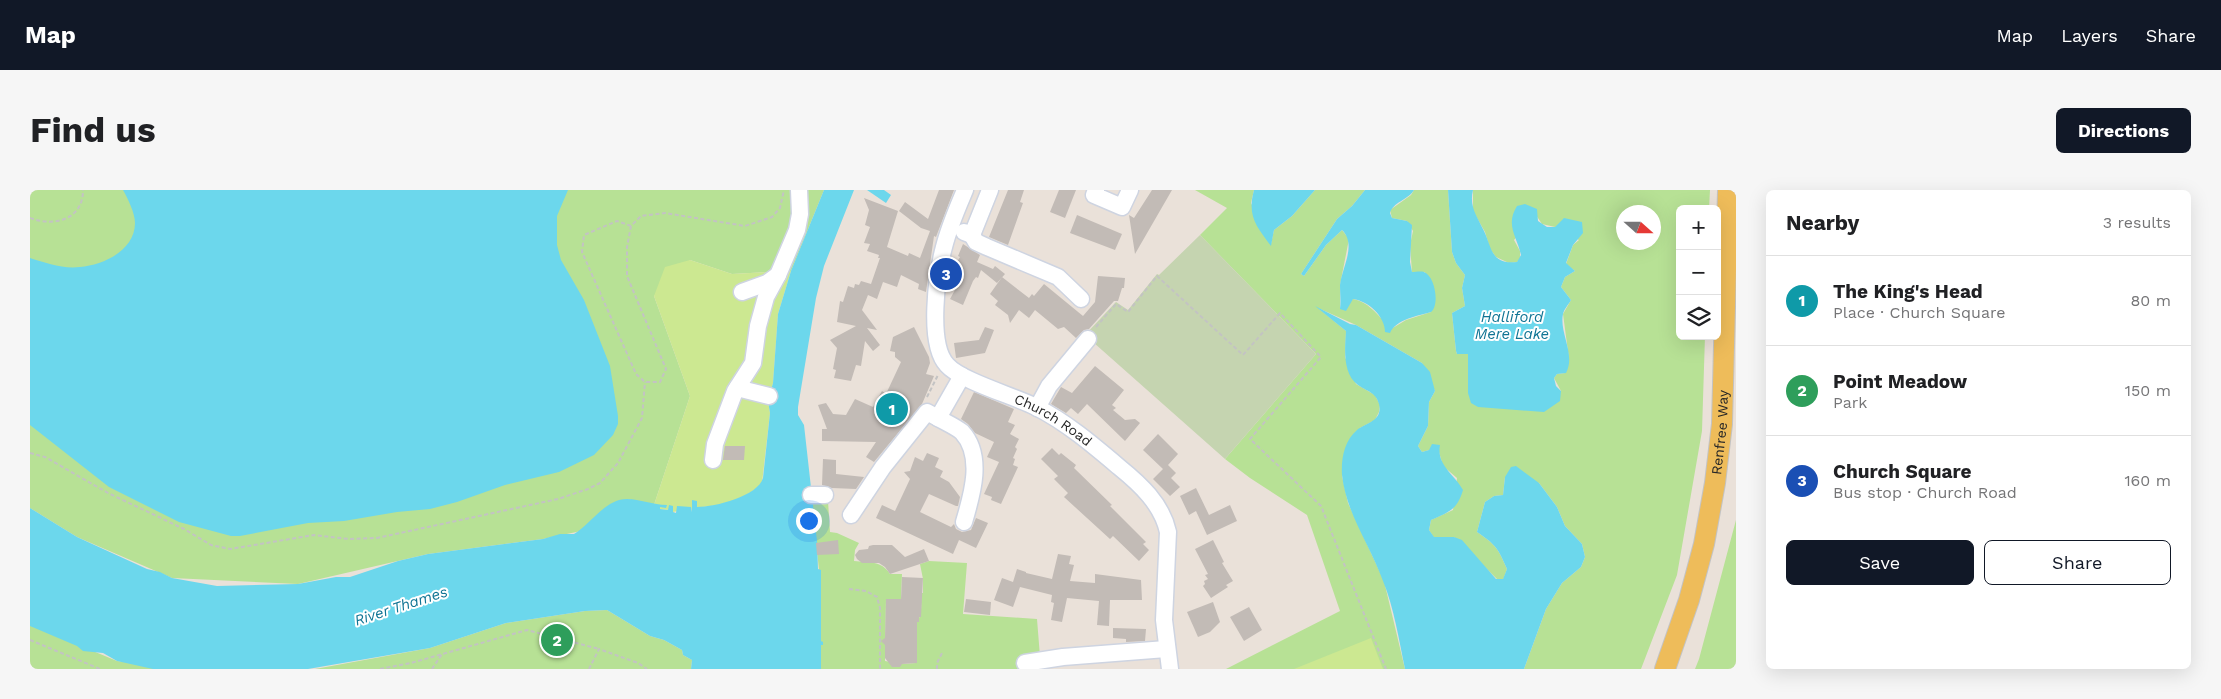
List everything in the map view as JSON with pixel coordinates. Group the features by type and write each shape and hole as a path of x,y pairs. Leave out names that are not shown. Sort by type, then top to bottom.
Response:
{"main road":[{"name":"Renfree Way","path":"1665,669 1686,609 1699,563 1714,483 1722,424 1728,190"}],"street":[{"path":"713,460 715,444 737,388 753,363 758,326 766,297 778,275 797,230 800,214 799,190"},
{"name":"Church Road","path":"965,190 950,226 940,264 936,328 941,357 946,365 962,376 1037,408 1067,425 1123,470 1154,500 1168,532 1164,594 1166,649 1170,669"},
{"path":"972,235 990,190"},
{"path":"1096,190 1094,195 1122,207 1130,190"},
{"path":"950,226 972,235 976,242 1058,277 1081,299"},
{"path":"742,292 767,283 778,275"},
{"path":"1037,408 1048,386 1088,339"},
{"path":"938,418 962,376"},
{"path":"737,388 769,396"},
{"path":"851,515 884,467 927,412 961,431 970,444 975,475 964,522"},
{"path":"1026,663 1098,662 1166,649"}],"path":[{"path":"30,218 51,223 60,222 70,217 82,200 82,190"},
{"path":"631,226 617,221 584,235 582,252 636,374 645,382 660,382 666,369 627,276 627,247 631,226 641,216 664,213 745,226 772,217 780,208 784,190"},
{"path":"1088,339 1088,335 1116,304 1128,312 1157,276 1243,355 1280,313 1321,357 1250,439 1321,506 1386,669"},
{"path":"30,453 45,457 108,493 184,529 211,545 230,549 314,535 349,539 377,538 558,499 600,483 618,463 642,418 645,382"},
{"path":"849,589 866,591 877,597 880,608 880,669"},
{"path":"380,669 527,630 599,649 638,663 647,669"},
{"path":"30,640 100,669"},
{"path":"589,669 599,649"},
{"path":"937,669 937,663 943,651"},
{"path":"432,669 442,654"}],"green space":[{"path":"30,190 824,190 791,271 732,274 690,260 654,296 690,396 654,505 627,499 581,531 543,539 428,554 298,584 172,578 77,537 30,508"},
{"path":"1195,190 1254,190 1251,203 1271,244 1274,230 1292,216 1315,190 1365,190 1352,206 1337,219 1301,274 1304,276 1326,245 1342,230 1349,239 1340,285 1340,309 1353,299 1365,303 1391,329 1406,320 1431,312 1425,272 1412,272 1410,245 1413,231 1407,221 1392,218 1390,210 1411,195 1414,190 1448,190 1452,252 1456,263 1465,275 1462,288 1465,306 1452,313 1457,354 1468,354 1468,393 1561,391 1554,378 1557,374 1565,373 1569,359 1563,314 1571,300 1561,287 1565,277 1575,271 1566,264 1573,245 1579,240 1555,227 1542,224 1536,215 1514,240 1520,251 1520,259 1517,262 1509,263 1496,257 1490,249 1485,232 1473,211 1473,190 1710,190 1709,205 1676,205 1676,340 1705,340 1702,431 1677,575 1641,669 1524,669 1546,609 1562,583 1581,567 1585,557 1582,544 1565,526 1557,507 1539,483 1505,477 1503,495 1494,496 1485,502 1477,532 1496,547 1501,556 1507,569 1503,580 1497,579 1454,537 1434,538 1429,530 1431,520 1453,510 1457,478 1443,466 1439,452 1429,450 1422,452 1418,446 1428,426 1429,402 1435,391 1422,363 1356,325 1318,308 1346,331 1345,357 1356,384 1375,395 1380,405 1375,420 1360,428 1342,476 1348,503 1384,581 1405,669 1226,669 1340,611 1307,515 1250,478 1225,459 1316,354 1200,235 1227,208"},
{"path":"1200,235 1316,354 1225,459 1085,335 1116,302 1128,310 1157,274 1159,275"},
{"path":"690,260 732,274 791,271 778,314 773,383 768,401 770,413 762,483 748,494 732,501 714,506 697,507 692,500 692,512 691,508 673,512 672,506 669,510 660,509 660,507 666,505 654,505 690,396 654,296 665,267"},
{"path":"812,501 828,501 830,532 837,533 859,543 855,550 854,561 879,564 890,574 902,574 901,599 886,599 885,661 902,664 916,663 917,622 920,616 921,605 919,593 923,593 920,564 929,561 967,563 963,614 1037,619 1041,669 821,669 821,645 823,645 821,642 819,570"},
{"path":"1736,520 1736,669 1695,669 1699,659"},
{"path":"607,610 650,636 664,640 682,650 683,655 692,660 691,669 315,669 430,648 506,623 585,611"},
{"path":"30,625 117,661 184,669 30,669"},
{"path":"1371,638 1383,669 1294,669"}],"water":[{"path":"123,190 568,190 557,216 557,245 561,260 584,300 610,366 618,416 618,424 613,435 594,455 559,472 505,485 457,502 430,509 397,512 344,521 308,523 240,536 231,536 179,522 109,487 30,425 30,258 54,265 73,267 99,263 116,254 130,241 134,233 135,219 133,211"},
{"name":"River Thames","path":"824,190 854,190 824,266 816,298 798,407 798,415 804,425 817,541 818,569 821,570 821,641 823,645 821,645 821,669 691,669 692,660 683,655 682,650 664,640 650,636 607,610 585,611 506,623 430,648 308,669 153,669 117,661 103,653 83,651 77,646 30,626 30,508 77,537 147,569 160,572 172,578 217,586 298,584 336,577 350,577 398,561 428,554 543,539 560,534 574,534 605,507 619,500 632,499 667,505 666,508 660,507 660,509 668,510 669,505 673,506 673,512 676,513 677,506 691,507 692,512 692,500 697,501 697,507 724,503 745,495 753,490 763,478 770,413 768,401 773,383 778,314 791,271"},
{"path":"867,190 884,190 891,195 886,203"},
{"path":"1254,190 1315,190 1292,216 1274,230 1271,246 1257,226 1252,214"},
{"name":"Halliford Mere Lake","path":"1365,190 1414,190 1394,206 1390,213 1392,218 1407,221 1412,225 1410,262 1412,272 1423,272 1428,275 1435,291 1435,303 1431,312 1402,321 1390,333 1385,332 1382,320 1375,310 1359,300 1353,299 1346,311 1340,309 1340,285 1348,249 1348,242 1342,230 1326,245 1304,276 1301,274 1337,219 1352,206"},
{"name":"Halliford Mere Lake","path":"1448,190 1473,190 1472,201 1474,211 1491,249 1497,258 1502,261 1517,262 1521,255 1512,225 1512,219 1517,206 1525,204 1537,209 1538,221 1547,227 1555,227 1564,218 1582,222 1583,233 1573,245 1566,263 1575,271 1565,277 1561,287 1571,300 1564,312 1562,321 1569,366 1566,373 1557,374 1554,378 1556,386 1561,391 1560,401 1544,412 1478,407 1471,403 1468,393 1468,354 1457,354 1456,351 1452,313 1465,306 1462,288 1465,275 1456,263 1452,252"},
{"path":"1315,306 1350,324 1356,325 1422,363 1430,372 1435,391 1429,402 1428,426 1418,446 1422,452 1429,450 1432,444 1440,445 1443,464 1463,490 1461,497 1452,510 1431,520 1429,530 1434,537 1454,537 1462,540 1496,579 1503,579 1507,569 1501,556 1488,540 1477,532 1485,502 1494,496 1503,495 1505,477 1511,467 1516,466 1539,483 1557,507 1565,526 1582,544 1585,557 1581,567 1562,583 1546,609 1524,669 1405,669 1387,591 1353,516 1344,489 1342,475 1343,457 1349,439 1357,430 1376,418 1380,410 1379,404 1373,394 1358,385 1349,374 1346,360 1346,331"}],"building":[{"path":"939,190 954,190 936,237 934,236 926,292 918,289 919,284 901,275 897,287 883,282 877,299 868,295 862,310 877,330 867,328 880,345 873,351 865,341 861,366 856,365 851,381 834,378 836,370 833,369 837,348 830,340 856,326 837,322 840,301 843,302 848,286 854,288 855,284 859,285 861,281 871,284 880,258 878,258 879,255 867,251 870,244 864,243 870,227 865,225 869,210 864,198 898,211 887,247 908,256 909,253 920,258 930,231 921,228 899,211 905,202 928,219"},
{"path":"1008,190 1024,190 1020,202 1023,203 1008,245 989,237"},
{"path":"1059,190 1076,190 1065,218 1050,212"},
{"path":"1152,190 1172,190 1135,254 1129,215 1134,218"},
{"path":"1077,215 1122,234 1115,250 1070,233"},
{"path":"963,244 980,255 977,262 993,269 995,266 1005,274 997,283 981,270 978,278 976,277 973,281 963,305 950,299 955,290 951,289 956,279 953,277 960,263 957,262"},
{"path":"1098,276 1125,278 1124,288 1122,288 1118,301 1114,301 1089,329 1084,330 1076,338 1064,327 1058,329 1035,310 1029,318 1019,310 1010,323 1008,315 995,305 998,301 990,294 1002,277 1029,298 1032,294 1034,296 1044,284 1083,316 1095,302"},
{"path":"914,327 929,357 930,363 926,374 934,376 922,404 874,462 866,457 876,442 822,441 822,429 827,429 818,405 826,403 833,414 846,415 855,399 873,407 882,391 886,394 901,362 895,357 895,352 890,351 893,337"},
{"path":"985,327 994,330 985,353 956,358 954,343 979,340"},
{"path":"1095,366 1124,390 1112,405 1116,408 1113,410 1125,420 1135,419 1140,423 1125,441 1087,404 1078,414 1071,408 1066,413 1051,404 1061,387 1072,393"},
{"path":"974,392 1014,409 1008,422 1015,425 1010,434 1019,439 1013,458 1015,459 1013,465 1018,467 1001,504 991,500 992,497 984,494 999,462 987,457 994,442 975,433 961,419"},
{"path":"1158,434 1178,454 1168,465 1176,473 1171,478 1180,487 1170,496 1153,479 1163,469 1143,450"},
{"path":"725,446 745,446 744,460 723,460"},
{"path":"1052,448 1059,455 1061,453 1076,465 1074,468 1146,542 1143,544 1149,550 1139,561 1113,536 1110,539 1064,497 1068,493 1054,479 1058,476 1041,459"},
{"path":"927,453 939,458 935,467 943,471 940,477 949,482 960,497 958,506 956,506 929,494 920,512 951,527 954,524 956,529 962,532 971,530 976,518 988,523 976,548 959,540 953,554 876,518 882,505 895,511 910,479 904,472 910,471 915,457 923,461"},
{"path":"823,459 836,460 836,474 864,477 856,489 832,488 822,485"},
{"path":"1196,488 1209,515 1230,505 1237,521 1207,535 1196,511 1189,515 1180,496"},
{"path":"838,540 839,554 817,555 816,543"},
{"path":"1213,540 1224,562 1222,563 1233,581 1226,585 1228,587 1211,598 1203,586 1205,584 1204,581 1208,579 1205,575 1208,574 1195,549"},
{"path":"892,545 905,557 924,549 929,561 890,574 879,563 862,563 857,559 855,555 859,550 868,549 869,546"},
{"path":"1058,554 1071,556 1069,564 1074,565 1070,581 1095,583 1095,574 1141,580 1142,600 1110,600 1109,626 1097,625 1099,601 1067,598 1062,622 1051,620 1054,603 1051,602 1052,595 1020,587 1013,607 994,600 1002,578 1013,582 1017,569 1052,579"},
{"path":"902,577 923,578 921,617 919,617 919,622 917,622 917,663 892,667 885,658 885,645 881,641 885,638 886,599 901,599"},
{"path":"966,599 991,602 990,615 964,612"},
{"path":"1213,602 1220,622 1210,632 1198,637 1187,612"},
{"path":"1249,607 1262,630 1244,641 1230,617"},
{"path":"1113,628 1146,629 1145,641 1126,642 1126,639 1113,638"}],"place":[{"name":"Church Square","path":"946,274"},
{"name":"The King's Head","path":"892,409"},
{"name":"Point Meadow","path":"557,640"}]}
